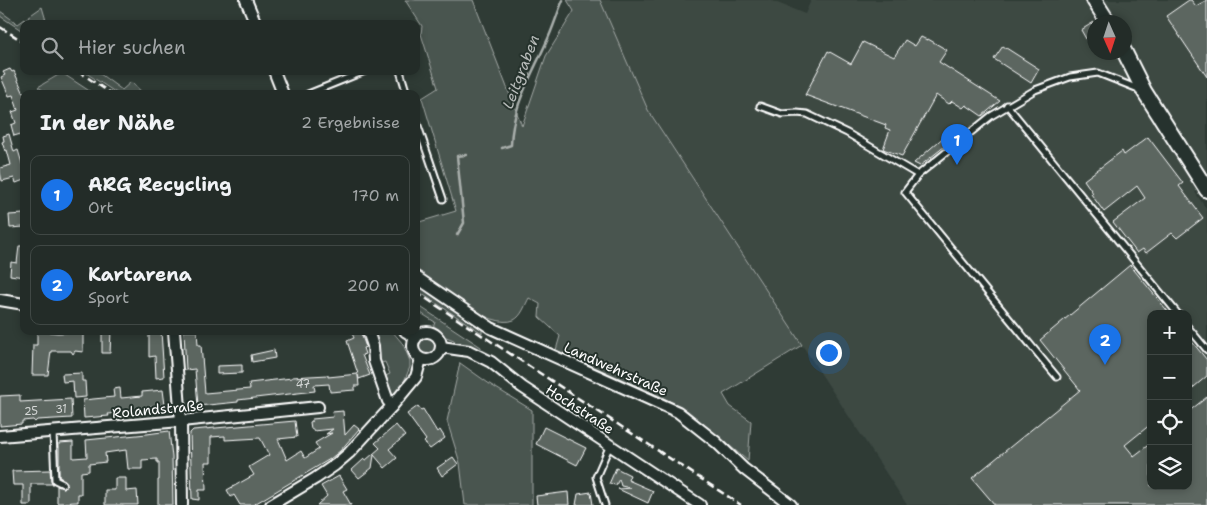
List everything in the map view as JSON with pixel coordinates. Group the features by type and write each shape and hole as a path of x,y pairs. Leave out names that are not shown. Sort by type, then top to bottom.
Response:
{"street":[{"path":"246,0 254,20"},
{"path":"1094,0 1104,15"},
{"path":"1128,60 1144,91 1207,190"},
{"path":"276,75 281,90"},
{"name":"Landwehrstraße","path":"420,281 491,328 678,412 744,469 791,505"},
{"path":"0,300 20,303"},
{"path":"420,335 416,338 413,346 414,351 421,359 427,360 437,356 441,347 440,341 433,334 422,333 420,335"},
{"path":"174,335 181,421 182,505"},
{"path":"369,335 373,346 374,361 388,401 392,406"},
{"path":"411,335 416,338"},
{"name":"Hochstraße","path":"441,347 469,351 491,362 522,387 700,505"},
{"path":"271,505 335,465 392,406 416,377 421,359"},
{"name":"Rolandstraße","path":"0,436 181,421 318,407"}],"lane":[{"path":"1057,377 905,192 918,175 991,116 1035,90 1070,77 1098,73 1144,91"},
{"path":"319,90 355,75"},
{"path":"401,75 407,90"},
{"path":"1007,105 1175,310"},
{"path":"760,106 782,114 807,114 847,133 918,175"},
{"path":"420,132 443,199"},
{"path":"1192,332 1207,350"},
{"path":"53,432 55,480 63,484"},
{"path":"604,505 596,478 610,445"}],"shaded area":[{"path":"405,0 473,0 522,126 546,56 574,11 567,0 600,0 648,110 802,345 723,394 730,406 751,421 748,461 688,411 660,396 556,350 560,336 539,317 540,304 529,298 521,313 514,320 492,319 464,306 420,277 420,222 456,211 422,98 438,88 421,34 422,26 420,20 418,20"},
{"path":"600,0 770,0 805,14 811,0 1207,0 1207,185 1195,192 1207,210 1207,505 907,505 648,110"},
{"path":"42,7 46,20 24,20"},
{"path":"0,11 18,24 20,23 20,29 0,16"},
{"path":"58,75 65,75 88,90 43,90 38,87"},
{"path":"89,75 101,75 122,90 112,90"},
{"path":"131,82 140,90 122,90"},
{"path":"420,285 482,327 482,333 420,293"},
{"path":"420,307 481,347 481,351 455,343 454,340 433,328 435,322 420,313"},
{"path":"372,335 395,335 403,344 410,361 410,367 403,384 392,396 383,377 390,374 385,362 378,364"},
{"path":"427,337 434,340 437,347 434,354 427,357 420,354 417,347 420,340"},
{"path":"460,363 532,410 532,505 465,505 460,463 447,421"}],"building":[{"path":"1189,0 1196,6 1207,0 1207,77 1166,16"},
{"path":"1087,26 1087,41 1081,30"},
{"path":"921,37 947,50 939,62 1000,101 982,116 966,105 963,108 952,101 949,104 936,95 902,156 883,149 890,130 885,128 886,125 805,95 828,51 851,64 863,42 894,57 905,40 915,46"},
{"path":"1003,46 1039,69 1031,83 994,59"},
{"path":"10,69 12,72 14,71 22,90 20,90 20,134 14,136 11,125 16,123 12,112 18,110 13,95 9,96 1,77 5,75 3,72"},
{"path":"955,127 960,134 920,166 914,163"},
{"path":"9,134 14,152 18,150 20,157 20,182 16,183 14,178 2,181 0,168 11,165 7,150 5,151 2,142 4,141 3,136"},
{"path":"1148,137 1183,183 1179,186 1203,218 1177,238 1172,233 1146,253 1143,249 1137,253 1113,222 1145,198 1137,186 1104,212 1084,180 1122,151 1124,155"},
{"path":"20,214 20,227 10,228 9,215"},
{"path":"20,246 20,276 10,275 11,262 17,263"},
{"path":"1130,265 1167,310 1147,310 1147,427 1125,445 1134,456 1147,446 1147,490 1192,490 1192,409 1207,397 1207,505 995,505 972,478 1080,390 1040,340"},
{"path":"37,335 83,335 83,352 75,351 73,354 71,351 51,351 48,375 32,375 33,345 37,345"},
{"path":"102,335 111,335 110,353 102,353"},
{"path":"149,335 161,335 164,377 156,378 155,356 149,357"},
{"path":"184,335 197,335 198,345 201,345 205,393 250,389 249,383 292,377 328,375 328,377 358,374 347,341 354,338 353,335 362,335 366,347 363,348 365,354 362,355 370,375 359,379 358,375 359,386 355,386 355,390 330,392 329,384 314,385 315,391 198,406 195,369 186,370"},
{"path":"1192,342 1207,360 1207,376 1192,389"},
{"path":"274,350 275,358 252,362 251,355"},
{"path":"242,365 242,373 217,374 217,366"},
{"path":"82,373 82,381 85,381 86,397 74,398 73,381 63,382 62,374"},
{"path":"120,388 121,398 142,396 142,392 163,390 165,405 143,407 143,411 84,418 83,400 114,397 113,389"},
{"path":"20,395 20,402 71,399 72,418 37,420 35,422 33,420 22,421 22,424 0,426 0,396"},
{"path":"418,406 421,410 423,409 437,432 440,430 445,438 430,449 424,442 426,440 407,414"},
{"path":"343,411 345,435 354,425 359,429 340,451 330,459 253,505 240,505 234,495 231,497 227,490 254,475 249,467 269,455 260,438 225,440 225,436 211,437 211,462 205,462 206,490 199,490 199,500 192,499 190,433 193,430 295,421 297,437 278,439 287,460 301,451 305,458 319,449 315,443 332,433 326,434 333,429 313,431 310,422 312,419 333,417 332,412"},
{"path":"396,425 405,436 389,449 397,458 385,468 374,455 372,468 359,478 352,470 380,448 375,443"},
{"path":"544,427 586,448 577,465 536,444"},
{"path":"169,431 172,457 173,505 158,505 159,462 157,462 157,459 142,460 142,469 128,469 126,450 105,453 106,462 89,464 89,471 81,472 81,494 78,494 78,502 57,503 57,486 64,488 67,484 65,480 59,477 59,443 73,442 73,458 87,457 86,440"},
{"path":"453,457 458,464 442,476 437,468"},
{"path":"616,468 630,475 628,480 653,491 648,503 618,489 631,488 621,486 619,479 616,485 609,484"},
{"path":"50,470 53,484 31,484 31,505 23,505 23,485 13,485 12,471"},
{"path":"339,476 347,489 343,491 351,505 317,505 327,496 321,486"},
{"path":"115,478 126,478 126,491 137,490 138,505 105,505 105,490 115,490"},
{"path":"568,492 569,505 537,505 536,496"},
{"path":"591,492 593,505 576,505 578,494"}],"waterway":[{"name":"Leitgraben","path":"502,148 511,145 512,131 519,105 563,0"},
{"name":"Leitgraben","path":"457,235 464,223 457,156 466,155"}],"railway":[{"path":"0,27 20,40"},
{"path":"84,75 106,90"},
{"path":"420,295 741,505"}],"place":[{"name":"ARG Recycling","path":"957,165"},
{"name":"Kartarena","path":"1105,365"}]}
